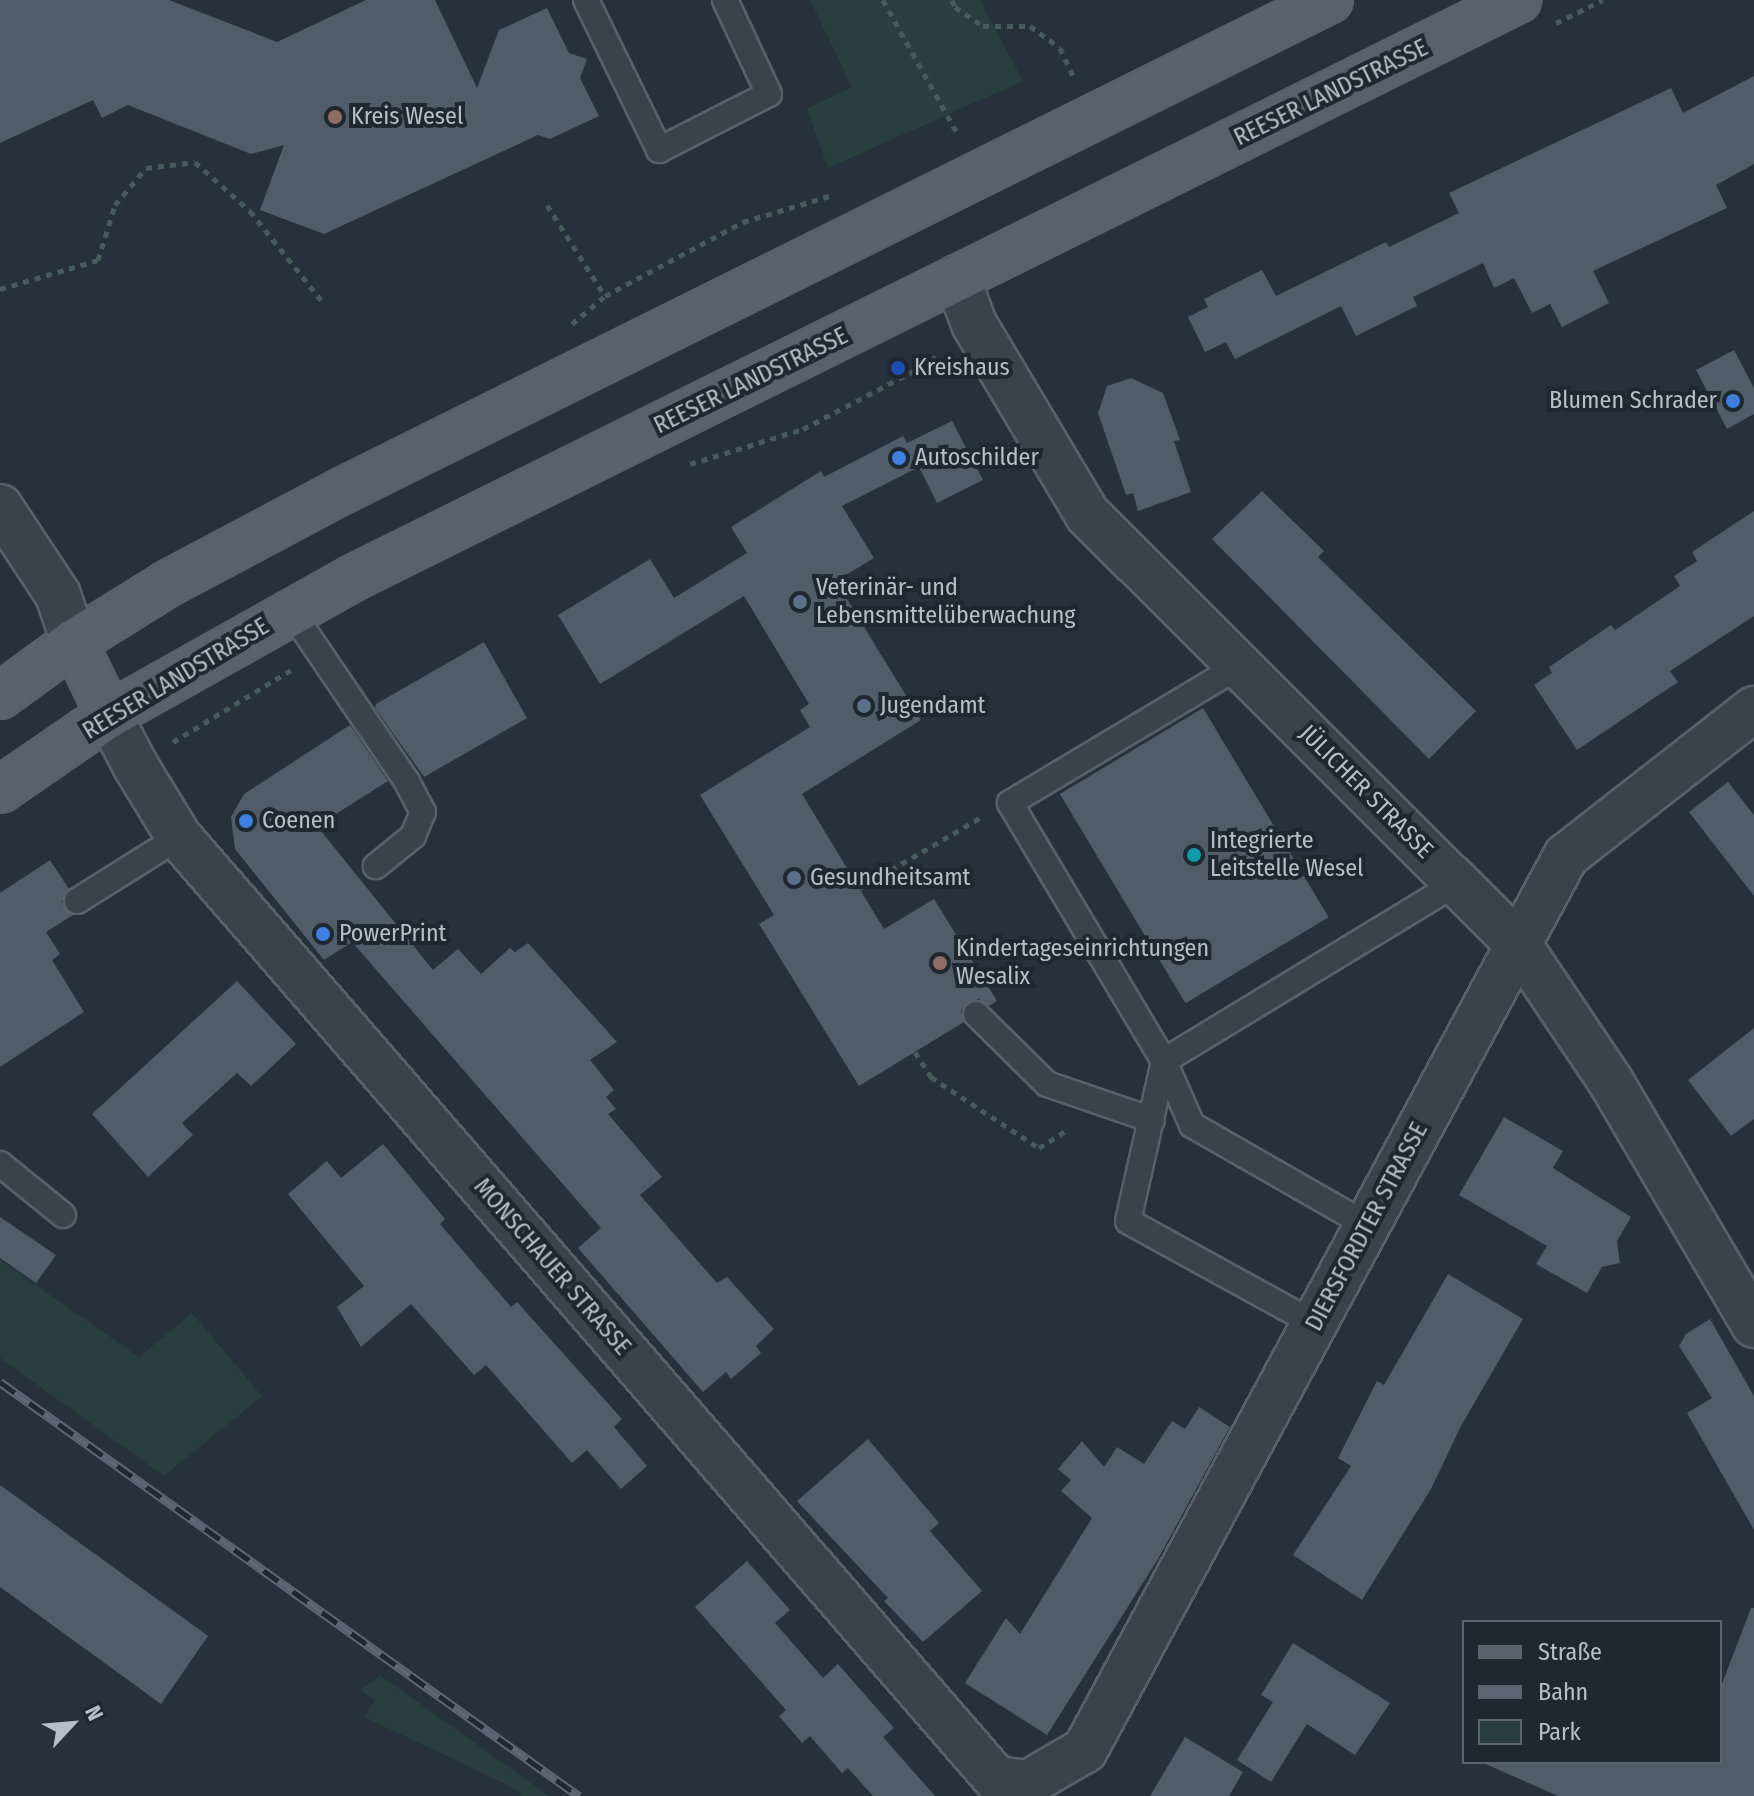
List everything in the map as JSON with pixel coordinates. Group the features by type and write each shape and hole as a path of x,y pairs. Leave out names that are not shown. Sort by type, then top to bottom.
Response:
{"main road":[{"path":"0,696 74,642 167,584 344,490 1330,0"},
{"name":"REESER LANDSTRASSE","path":"0,790 109,715 291,611 1518,0"},
{"path":"74,642 109,715"}],"street":[{"name":"JÜLICHER STRASSE","path":"957,278 974,324 1088,515 1519,945 1611,1082 1754,1325"},
{"path":"0,507 58,595 74,642"},
{"name":"DIERSFORDTER STRASSE","path":"1028,1783 1085,1750 1566,856 1754,709"},
{"name":"MONSCHAUER STRASSE","path":"109,715 179,837 996,1779 1028,1783"}],"lane":[{"path":"586,0 659,150 769,94 725,0"},
{"path":"291,611 407,782 423,812 413,836 376,866"},
{"path":"1239,666 1010,803 1164,1061 1192,1125 1368,1226"},
{"path":"77,901 179,837"},
{"path":"1315,1324 1128,1221 1164,1061 1457,883"},
{"path":"976,1014 1047,1084 1152,1120"},
{"path":"0,1164 63,1215"}],"path":[{"path":"883,0 960,139"},
{"path":"952,0 955,7 983,26 1030,26 1060,48 1076,80"},
{"path":"0,289 98,260 115,205 146,168 195,162 250,211 325,305"},
{"path":"547,205 605,296"},
{"path":"860,888 1010,803"},
{"path":"915,1052 931,1077 1039,1148 1106,1104"}],"green space":[{"path":"810,0 980,0 1023,81 828,168 807,109 852,87"},
{"path":"0,1260 139,1357 192,1313 262,1396 164,1476 0,1358"},
{"path":"380,1675 549,1796 523,1796 510,1786 364,1717 375,1701 361,1690"}],"building":[{"path":"0,0 169,0 277,42 366,0 435,0 477,88 499,30 547,8 569,53 587,59 580,78 599,116 550,139 538,135 324,234 260,210 284,145 251,154 128,105 102,118 93,100 0,143"},
{"path":"1754,76 1754,164 1716,185 1727,208 1593,271 1609,303 1562,327 1550,304 1532,313 1514,278 1494,288 1483,263 1413,297 1417,306 1356,336 1341,306 1235,359 1226,342 1205,352 1188,317 1208,307 1204,299 1262,270 1276,296 1386,242 1389,247 1459,213 1449,193 1671,88 1683,113"},
{"name":"Blumen Schrader","path":"1734,350 1754,388 1754,414 1727,429 1696,370"},
{"path":"1131,378 1163,393 1180,440 1174,441 1191,492 1138,511 1133,493 1126,495 1098,413 1107,386"},
{"path":"952,421 983,480 937,503 919,467 842,506 874,558 836,581 921,720 802,794 884,929 934,899 997,1001 989,1006 979,999 966,1003 961,1011 964,1022 859,1086 759,924 774,915 700,795 810,727 800,710 809,704 744,596 600,684 558,615 650,559 674,598 747,553 731,527 821,471 824,477 903,436 907,443"},
{"path":"1262,491 1324,551 1318,557 1476,711 1429,759 1212,539"},
{"path":"1754,511 1754,616 1670,671 1678,682 1577,750 1534,685 1552,673 1549,667 1611,625 1615,630 1680,586 1674,576 1697,561 1692,552"},
{"path":"484,642 527,718 424,777 375,708 376,704"},
{"name":"Integrierte Leitstelle Wesel","path":"1203,708 1329,917 1186,1003 1060,794"},
{"path":"350,725 388,781 317,826 433,970 458,949 481,974 510,948 515,952 528,943 617,1042 590,1060 614,1090 606,1097 616,1109 608,1114 662,1177 640,1195 717,1283 727,1277 774,1329 756,1346 761,1353 731,1379 726,1372 703,1392 578,1248 601,1228 352,942 324,960 235,849 231,817 244,794"},
{"path":"1728,782 1754,815 1754,896 1689,812"},
{"path":"50,860 69,889 62,902 73,915 46,932 60,954 52,960 84,1012 0,1067 0,893"},
{"path":"237,981 296,1044 251,1086 237,1073 182,1123 193,1135 148,1177 92,1114"},
{"path":"1754,1028 1754,1119 1731,1136 1688,1080"},
{"path":"1504,1117 1563,1151 1553,1168 1631,1217 1617,1241 1620,1263 1602,1267 1587,1293 1536,1264 1547,1246 1459,1195"},
{"path":"383,1144 445,1219 440,1224 511,1307 517,1302 622,1419 614,1427 647,1466 621,1489 587,1450 572,1463 486,1365 474,1375 411,1304 361,1347 337,1307 364,1286 288,1194 327,1161 341,1178"},
{"path":"0,1217 56,1255 36,1283 0,1258"},
{"path":"1448,1274 1523,1319 1461,1426 1431,1489 1362,1600 1293,1555 1351,1466 1338,1458 1377,1381 1384,1385"},
{"path":"1710,1319 1754,1396 1754,1530 1687,1413 1712,1398 1679,1346 1686,1334"},
{"path":"1199,1407 1230,1427 1158,1559 1047,1735 965,1683 1006,1618 1020,1634 1092,1518 1061,1491 1071,1480 1058,1469 1082,1441 1104,1467 1117,1447 1144,1464 1172,1421 1185,1429"},
{"path":"868,1439 939,1523 930,1531 982,1591 923,1642 884,1601 888,1598 797,1501"},
{"path":"0,1485 208,1636 161,1704 0,1587"},
{"path":"747,1561 790,1610 775,1623 823,1678 838,1664 894,1728 883,1737 935,1796 873,1796 848,1768 842,1773 810,1736 802,1743 779,1716 786,1710 695,1607"},
{"path":"1751,1608 1754,1608 1754,1796 1558,1796 1486,1764 1722,1764 1722,1684"},
{"path":"1293,1643 1390,1703 1355,1755 1307,1724 1271,1782 1237,1760 1273,1702 1261,1695"},
{"path":"1185,1737 1243,1772 1229,1796 1150,1796"}],"railway":[{"path":"0,1382 579,1796"}],"place":[{"name":"Kreis Wesel","path":"335,117"},
{"name":"Kreishaus","path":"898,368"},
{"name":"Blumen Schrader","path":"1733,401"},
{"name":"Autoschilder","path":"899,458"},
{"name":"Veterinär- und Lebensmittelüberwachung","path":"800,602"},
{"name":"Jugendamt","path":"864,706"},
{"name":"Coenen","path":"246,821"},
{"name":"Integrierte Leitstelle Wesel","path":"1194,855"},
{"name":"Gesundheitsamt","path":"794,878"},
{"name":"PowerPrint","path":"323,934"},
{"name":"Kindertageseinrichtungen Wesalix","path":"940,963"}]}
